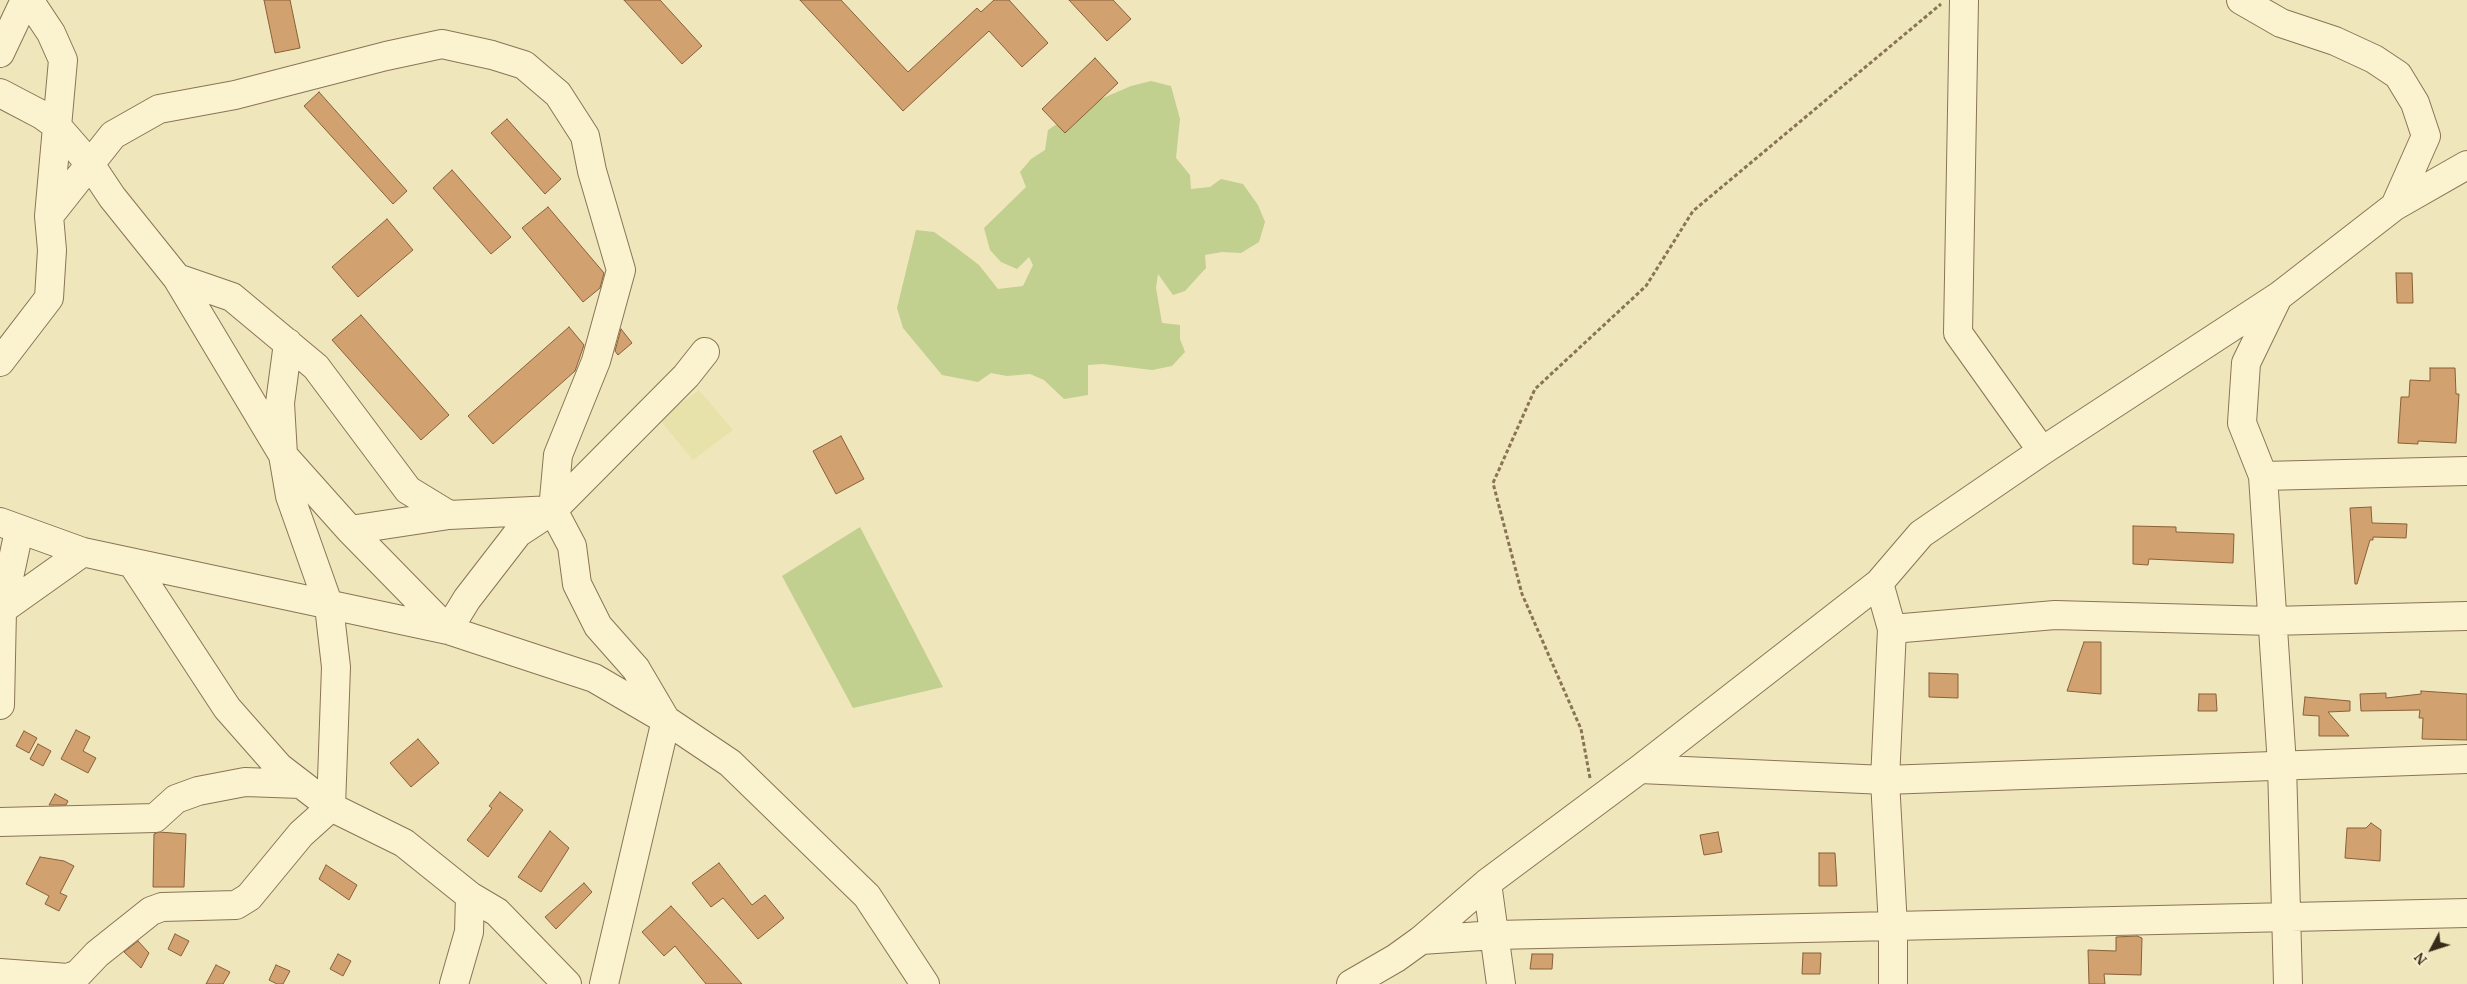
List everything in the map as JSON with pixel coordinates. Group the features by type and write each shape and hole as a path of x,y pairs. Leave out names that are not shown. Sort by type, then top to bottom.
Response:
{"street":[{"path":"0,53 25,0"},
{"path":"0,362 49,298 52,250 49,216 63,60 51,33 29,0"},
{"path":"1964,0 1958,334 2042,452"},
{"path":"2241,0 2281,23 2335,41 2374,59 2398,75 2416,103 2426,136 2395,206"},
{"path":"49,216 114,135 159,109 235,95 386,56 442,44 524,65 558,94 585,136 592,171 621,270 596,361 558,455 553,510 572,546 576,584 598,626 636,669 666,720 604,984"},
{"path":"0,93 42,115 56,125 90,164 112,197 177,278 283,455 350,530 448,630"},
{"path":"1351,984 1396,958 1422,940 1487,882 1640,769 1879,584 1921,534 2279,296 2395,206 2467,165"},
{"path":"177,278 232,296 316,367 408,490 449,515"},
{"path":"2279,296 2246,363 2242,423 2262,476 2282,765 2288,984"},
{"path":"0,973 68,978 78,974 97,954 151,911 162,907 236,905 249,897 301,834 331,807 336,667 329,606 290,496 283,455 280,403 288,343"},
{"path":"448,630 467,600 518,533 553,510 686,376 705,352"},
{"path":"2262,476 2467,471"},
{"path":"350,530 449,515 553,510"},
{"path":"0,705 1,607 10,526 84,552 132,564 227,708 279,767 331,807 404,843 470,896 497,912 567,984"},
{"path":"1,607 84,552 448,630 594,678 666,720 730,763 868,896 925,984"},
{"path":"1879,584 1892,628 1885,780 1893,927 1892,984"},
{"path":"1892,628 2055,615 2271,621 2467,616"},
{"path":"1640,769 1885,780 2467,759"},
{"path":"0,822 155,818 176,799 198,791 245,782 301,784"},
{"path":"1487,882 1502,984"},
{"path":"454,984 469,932 470,896"},
{"path":"1422,940 1496,935 2467,914"}],"path":[{"path":"1595,802 1581,729 1522,594 1492,483 1535,390 1646,286 1693,211 1945,0"}],"shaded area":[{"path":"699,390 733,430 693,460 659,419"}],"green space":[{"path":"1151,81 1171,86 1180,119 1176,158 1190,175 1191,189 1210,187 1221,179 1243,184 1258,205 1265,222 1259,242 1241,253 1222,252 1205,255 1206,268 1185,291 1173,295 1158,274 1156,288 1162,323 1180,325 1180,339 1185,352 1172,366 1152,370 1103,364 1088,365 1088,395 1064,399 1044,380 1030,374 1007,376 991,373 978,382 942,375 903,328 897,308 916,230 934,232 954,246 979,265 998,289 1023,286 1033,265 1029,257 1017,269 1001,262 990,250 984,228 1026,187 1020,172 1031,159 1045,150 1048,130 1080,108 1131,86"},
{"path":"860,527 943,687 853,708 782,576"}],"building":[{"path":"264,0 290,0 300,48 275,53"},
{"path":"624,0 660,0 702,46 682,64"},
{"path":"800,0 841,0 908,72 977,8 981,12 994,0 1009,0 1048,43 1022,67 989,31 903,111"},
{"path":"1069,0 1113,0 1131,19 1107,41"},
{"path":"1095,58 1118,83 1065,133 1042,109"},
{"path":"319,92 407,191 393,204 304,106"},
{"path":"507,119 561,179 545,194 491,133"},
{"path":"452,170 511,237 491,254 433,188"},
{"path":"548,207 604,273 600,288 583,302 522,228"},
{"path":"387,219 413,250 358,297 332,267"},
{"path":"2396,273 2412,273 2413,303 2397,303"},
{"path":"361,315 449,415 421,440 332,340"},
{"path":"569,327 584,345 575,371 493,444 468,416"},
{"path":"621,329 632,343 618,355 615,351"},
{"path":"2430,368 2455,368 2456,394 2459,394 2456,443 2418,441 2418,444 2398,443 2401,397 2409,397 2410,380 2430,381"},
{"path":"841,436 864,479 836,494 813,451"},
{"path":"2371,507 2372,523 2407,524 2406,538 2373,537 2373,540 2370,540 2357,584 2355,584 2350,508"},
{"path":"2133,526 2176,527 2176,532 2234,534 2233,563 2149,559 2148,565 2133,564"},
{"path":"2084,642 2101,642 2101,694 2067,691"},
{"path":"1929,673 1958,674 1958,698 1929,697"},
{"path":"2421,691 2467,694 2467,740 2422,739 2423,718 2419,718 2420,710 2361,711 2360,694 2386,693 2386,698 2421,694"},
{"path":"2199,694 2216,694 2217,711 2198,711"},
{"path":"2305,697 2350,701 2350,711 2328,712 2349,736 2319,736 2319,716 2303,715"},
{"path":"76,730 90,737 83,751 96,758 88,773 61,759"},
{"path":"24,731 37,738 29,753 16,746"},
{"path":"418,739 439,763 411,787 390,763"},
{"path":"38,744 51,751 43,766 30,759"},
{"path":"500,792 523,810 488,857 467,840 492,808 489,806"},
{"path":"55,794 68,801 66,805 49,805"},
{"path":"2371,823 2381,830 2380,861 2345,858 2347,828 2366,828"},
{"path":"550,831 569,848 541,892 518,877"},
{"path":"159,832 186,834 184,887 153,887 154,834"},
{"path":"1718,832 1722,852 1704,855 1700,835"},
{"path":"1819,853 1835,853 1837,886 1819,886"},
{"path":"40,857 64,861 74,866 60,893 67,896 59,911 45,904 49,896 26,884"},
{"path":"719,863 752,905 765,895 784,918 758,939 723,898 711,907 692,883"},
{"path":"326,865 357,885 349,900 319,879"},
{"path":"584,883 592,892 556,929 545,917"},
{"path":"671,906 742,984 706,984 675,946 664,956 642,932"},
{"path":"175,934 189,941 181,956 168,949"},
{"path":"2137,936 2142,938 2141,975 2104,974 2105,984 2089,984 2088,950 2116,951 2116,937"},
{"path":"138,941 149,953 141,968 124,952"},
{"path":"1803,953 1821,953 1820,974 1802,974"},
{"path":"338,954 351,961 343,976 330,969"},
{"path":"1532,954 1553,954 1552,969 1530,969"},
{"path":"216,965 230,972 223,984 206,984"},
{"path":"276,965 290,971 283,984 277,984 269,980"}]}
